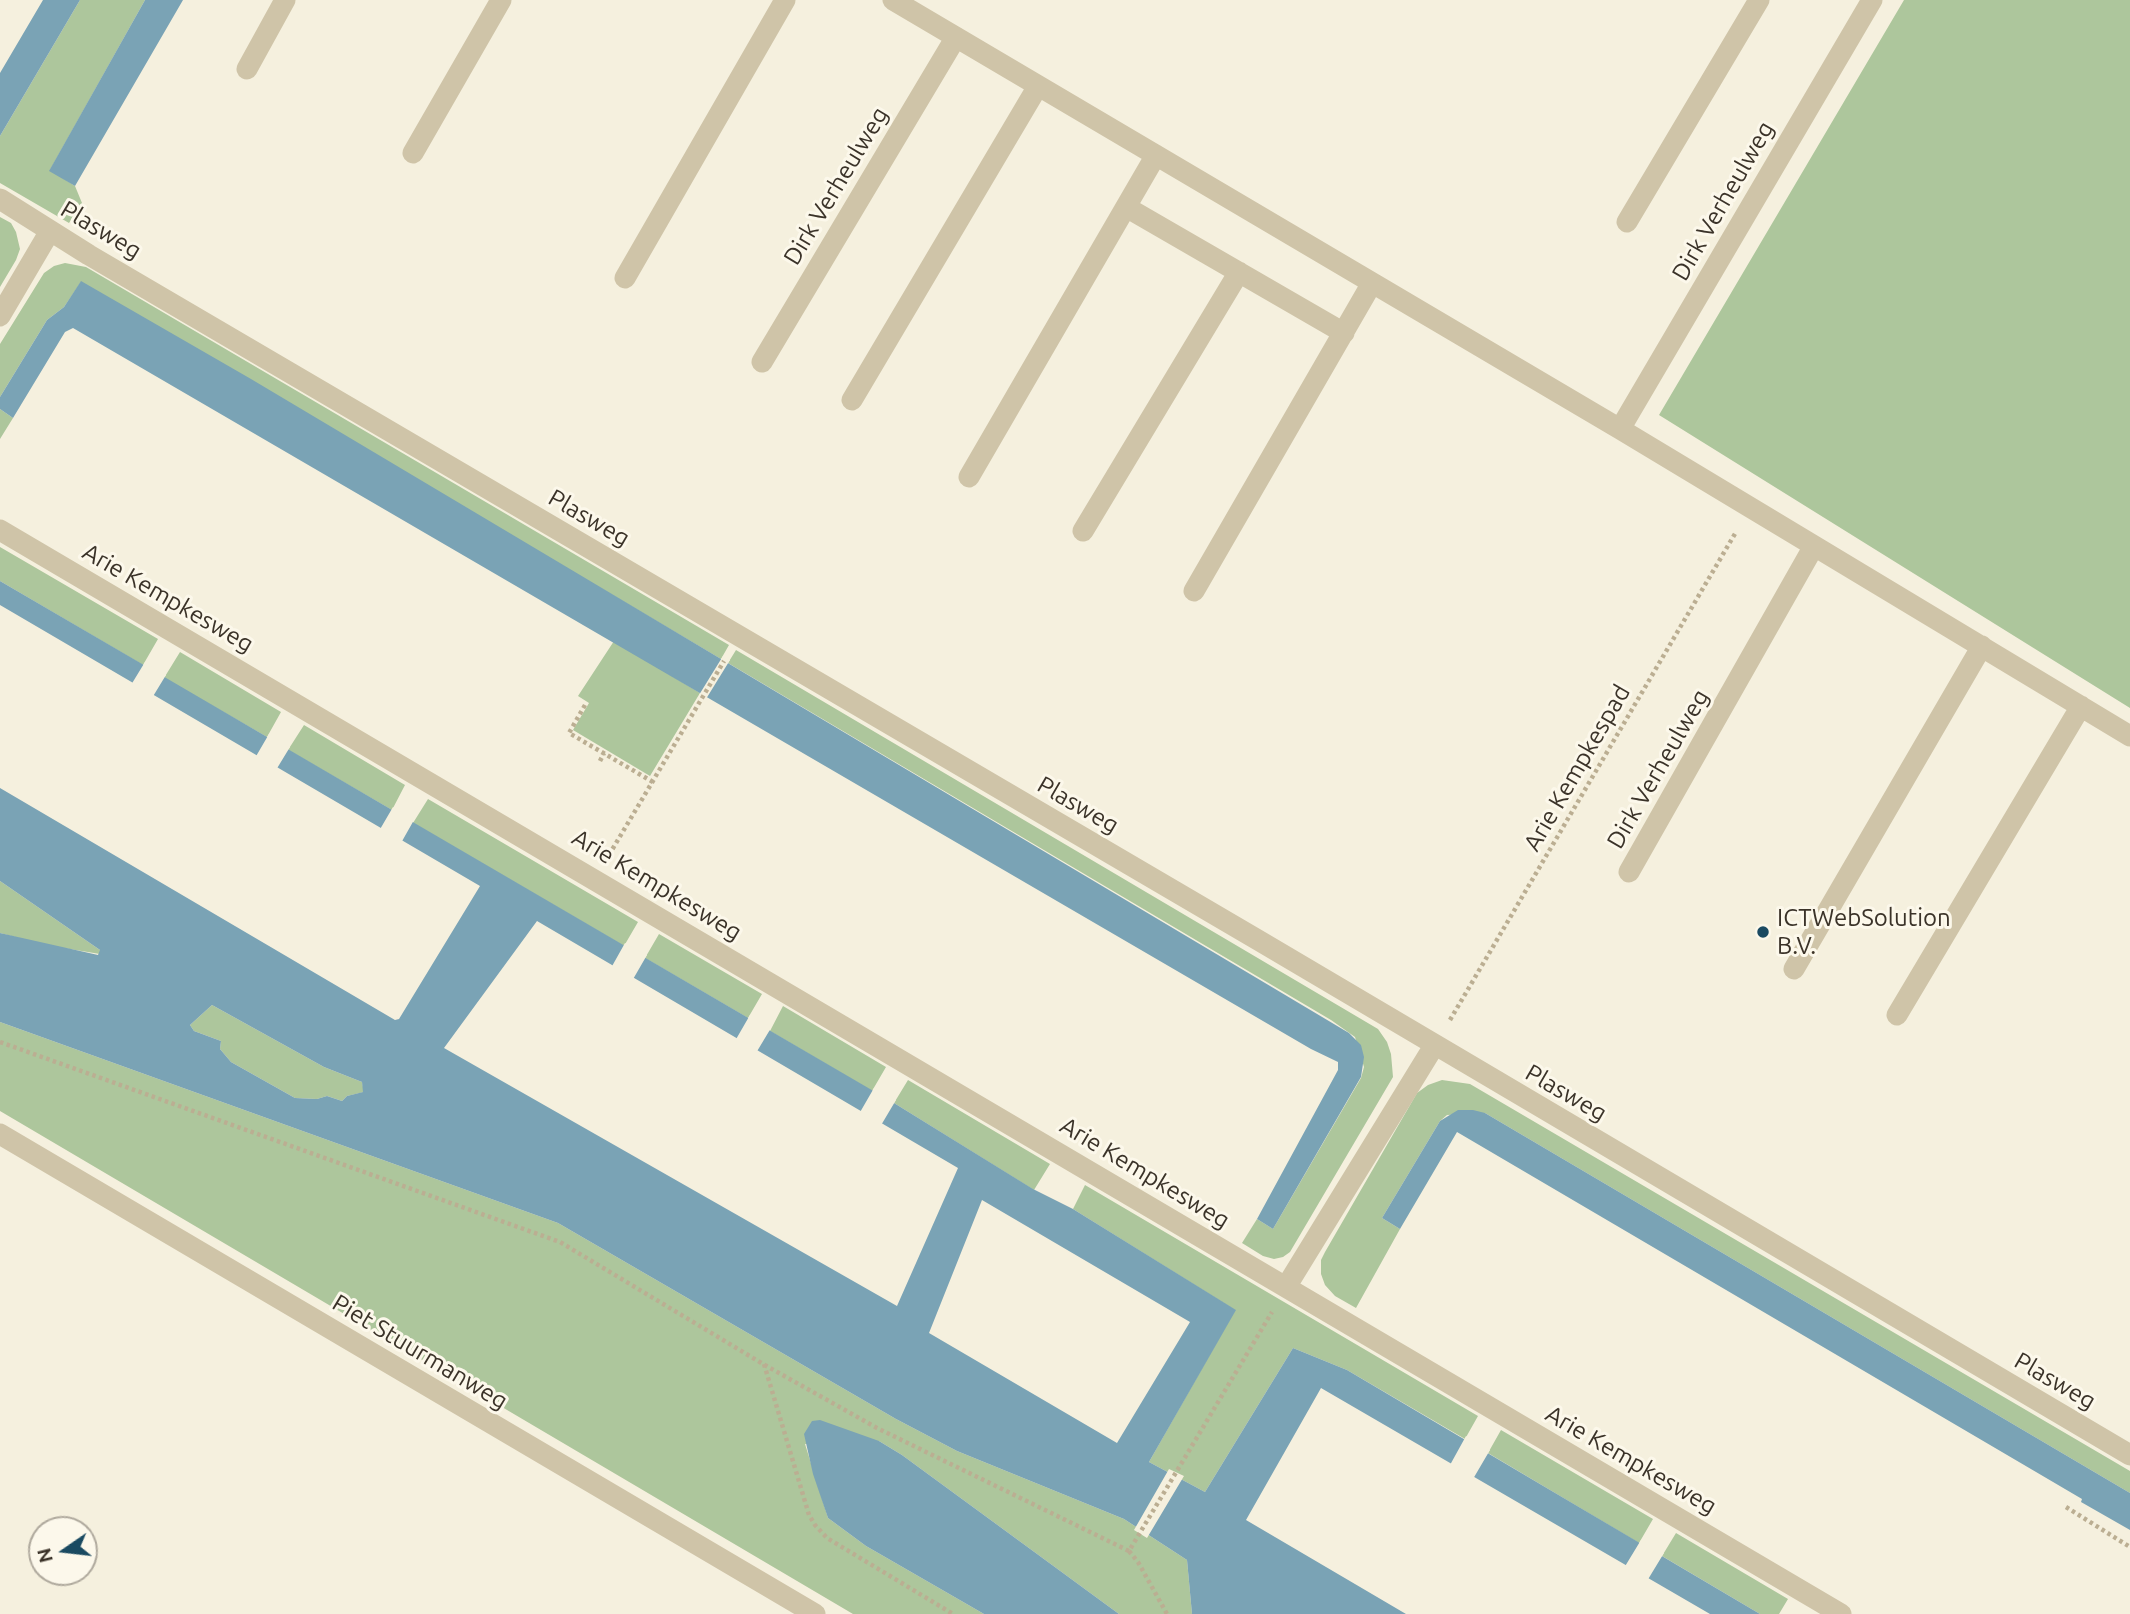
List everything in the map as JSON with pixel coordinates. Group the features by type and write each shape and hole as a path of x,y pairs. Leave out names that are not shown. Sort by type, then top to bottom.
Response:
{"street":[{"path":"247,69 285,0"},
{"path":"413,153 501,0"},
{"path":"625,278 785,0"},
{"path":"892,0 1619,429 2130,736"},
{"path":"1627,222 1759,0"},
{"name":"Dirk Verheulweg","path":"1619,429 1872,0"},
{"name":"Dirk Verheulweg","path":"762,362 956,37"},
{"path":"852,400 1038,86"},
{"path":"969,477 1156,155"},
{"name":"Plasweg","path":"0,200 2130,1455"},
{"path":"1126,207 1344,333"},
{"path":"0,316 50,231"},
{"path":"1083,531 1239,272"},
{"path":"1194,591 1372,283"},
{"name":"Arie Kempkesweg","path":"0,530 1841,1614"},
{"name":"Dirk Verheulweg","path":"1629,872 1814,546"},
{"path":"1794,970 1982,646"},
{"path":"1897,1015 2081,706"},
{"path":"1286,1287 1434,1046"},
{"name":"Piet Stuurmanweg","path":"0,1134 815,1614"}],"path":[{"name":"Arie Kempkespad","path":"1434,1046 1750,507"},
{"path":"595,879 730,651"},
{"path":"584,705 569,733 653,782"},
{"path":"600,761 604,753"},
{"path":"0,1042 560,1242 763,1364 877,1428 1129,1551 1167,1614"},
{"path":"1129,1551 1286,1287"},
{"path":"763,1364 809,1515 815,1525 827,1538 953,1614"},
{"path":"2066,1507 2130,1547"}],"green space":[{"path":"80,0 145,0 50,170 75,186 82,203 69,223 0,183 0,136"},
{"path":"1904,0 2130,0 2130,708 1659,415"},
{"path":"0,217 11,223 20,249 0,287"},
{"path":"65,263 86,267 729,645 721,659 81,282 64,307 47,320 0,397 0,344 44,273"},
{"path":"0,409 13,418 0,439"},
{"path":"0,547 158,639 143,665 0,581"},
{"path":"614,641 700,693 650,776 573,730 589,703 578,696"},
{"path":"736,650 1378,1029 1391,1054 1393,1077 1290,1252 1274,1259 1263,1256 1242,1243 1257,1219 1273,1229 1361,1078 1364,1067 1355,1037 1331,1020 728,663"},
{"path":"180,652 281,712 267,737 164,678"},
{"path":"304,725 405,785 392,810 288,750"},
{"path":"428,799 638,922 624,946 413,823"},
{"path":"0,881 100,950 100,954 45,945 0,933"},
{"path":"659,934 762,994 748,1018 645,958"},
{"path":"212,1005 324,1067 362,1082 364,1092 347,1096 342,1101 327,1096 317,1099 295,1098 231,1062 220,1049 221,1041 194,1031 190,1025"},
{"path":"783,1006 886,1067 872,1091 770,1031"},
{"path":"0,1022 558,1223 896,1419 957,1451 1124,1519 1187,1560 1192,1614 1119,1614 879,1441 805,1444 828,1518 866,1546 984,1614 853,1614 0,1111"},
{"path":"908,1080 1050,1164 1034,1190 894,1103"},
{"path":"1442,1080 1470,1084 2130,1471 2130,1493 1485,1113 1447,1115 1440,1121 1382,1218 1400,1229 1356,1308 1335,1296 1325,1285 1321,1274 1321,1260 1417,1093"},
{"path":"1085,1185 1478,1416 1465,1439 1347,1370 1293,1348 1205,1492 1149,1462 1235,1310 1073,1209"},
{"path":"1501,1430 1653,1519 1639,1543 1488,1453"},
{"path":"1676,1533 1788,1599 1779,1614 1760,1614 1662,1556"}],"water":[{"path":"43,0 80,0 0,136 0,73"},
{"path":"145,0 183,0 75,186 49,171"},
{"path":"81,281 251,379 1349,1033 1361,1045 1364,1057 1361,1077 1273,1229 1257,1219 1338,1070 1338,1062 1311,1049 73,328 65,332 13,418 0,409 0,397 47,320 64,307"},
{"path":"0,581 894,1103 1236,1310 1149,1462 1205,1492 1293,1348 1347,1370 1760,1614 1710,1614 1321,1388 1246,1520 1406,1614 1192,1614 1187,1560 1124,1519 957,1451 896,1419 558,1223 0,1022 0,933 98,955 100,950 0,881 0,788 395,1020 399,1019 480,886 0,605","holes":["537,921 958,1168 897,1306 444,1048","212,1005 324,1067 362,1082 363,1092 347,1096 342,1101 327,1096 317,1099 295,1098 231,1062 220,1049 221,1041 194,1031 190,1025","982,1200 1190,1322 1117,1443 929,1333"]},
{"path":"1458,1110 1485,1113 2130,1493 2130,1530 2081,1502 2082,1499 1457,1132 1400,1229 1382,1218 1440,1121"},
{"path":"820,1420 879,1441 902,1455 1119,1614 984,1614 866,1546 828,1518 813,1474 804,1434 812,1421"}],"pier":[{"path":"723,656 730,660 706,699 699,695"},
{"path":"145,662 166,675 152,698 131,685"},
{"path":"269,734 290,747 276,770 255,758"},
{"path":"393,807 414,820 401,843 379,831"},
{"path":"625,943 647,955 632,981 611,968"},
{"path":"750,1015 771,1028 756,1053 735,1041"},
{"path":"874,1088 896,1100 880,1127 859,1114"},
{"path":"1466,1436 1490,1450 1473,1479 1450,1465"},
{"path":"1169,1469 1184,1476 1147,1538 1134,1530"},
{"path":"1641,1540 1664,1553 1647,1581 1624,1568"}],"place":[{"name":"ICTWebSolution B.V.","path":"1763,932"}]}
